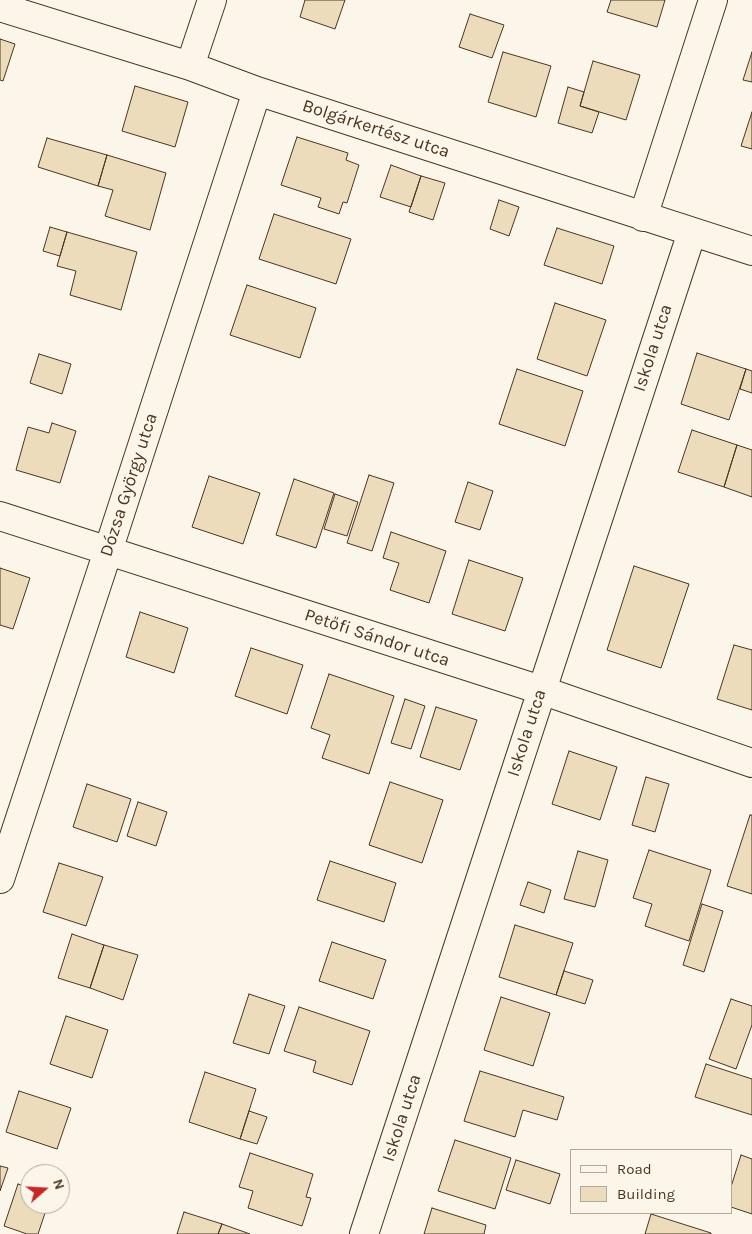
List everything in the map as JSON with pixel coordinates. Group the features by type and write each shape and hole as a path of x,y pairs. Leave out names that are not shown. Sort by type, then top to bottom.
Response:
{"street":[{"path":"190,66 212,0"},
{"path":"644,217 713,0"},
{"name":"Bolgárkertész utca","path":"0,7 190,66 257,91 752,251"},
{"name":"Dózsa György utca","path":"0,879 257,91"},
{"name":"Iskola utca","path":"364,1234 692,232"},
{"name":"Petőfi Sándor utca","path":"0,516 541,690 752,762"}],"building":[{"path":"305,0 345,0 335,29 300,17"},
{"path":"611,0 665,0 657,27 607,12"},
{"path":"470,14 504,25 492,58 459,47"},
{"path":"0,39 15,44 3,81 0,80"},
{"path":"503,52 551,66 536,117 488,102"},
{"path":"752,52 752,82 743,80"},
{"path":"593,61 640,75 626,120 580,106"},
{"path":"135,86 188,102 175,147 122,131"},
{"path":"568,87 584,92 580,106 599,112 592,133 558,123"},
{"path":"752,112 752,149 741,146"},
{"path":"297,137 348,153 346,160 359,165 347,203 343,202 339,214 318,207 321,198 281,185"},
{"path":"47,138 107,155 98,186 38,167"},
{"path":"107,155 166,173 150,230 105,216 113,190 98,186"},
{"path":"391,165 421,176 411,207 380,197"},
{"path":"421,176 445,183 433,220 409,212"},
{"path":"499,200 519,207 509,236 490,229"},
{"path":"274,214 351,239 336,284 259,259"},
{"path":"50,227 67,232 60,256 43,251"},
{"path":"557,228 614,246 602,284 544,265"},
{"path":"67,232 137,252 121,310 70,295 76,271 57,266"},
{"path":"247,285 316,308 300,358 230,335"},
{"path":"555,303 606,320 587,376 537,359"},
{"path":"697,353 746,369 729,420 681,404"},
{"path":"39,354 71,364 62,394 30,383"},
{"path":"517,369 583,391 565,446 499,424"},
{"path":"746,369 752,371 752,393 740,389"},
{"path":"52,423 76,431 60,483 16,470 28,427 49,433"},
{"path":"692,430 737,445 724,487 678,472"},
{"path":"737,445 752,450 752,497 724,487"},
{"path":"369,475 394,483 372,551 347,543"},
{"path":"209,476 260,493 243,544 192,527"},
{"path":"294,479 334,493 316,548 276,535"},
{"path":"468,482 493,491 480,530 455,522"},
{"path":"335,494 358,502 347,536 324,529"},
{"path":"391,532 446,551 429,603 390,590 399,563 383,558"},
{"path":"469,560 523,578 505,631 452,614"},
{"path":"634,566 689,584 661,668 607,650"},
{"path":"0,568 30,578 13,629 0,625"},
{"path":"140,612 188,628 174,673 126,657"},
{"path":"734,645 752,650 752,710 717,699"},
{"path":"251,648 303,665 287,714 235,696"},
{"path":"329,674 394,696 369,774 322,758 330,735 311,728"},
{"path":"405,699 425,706 411,749 391,743"},
{"path":"436,707 477,720 460,770 420,757"},
{"path":"569,751 617,767 600,820 552,804"},
{"path":"646,777 669,784 655,832 632,825"},
{"path":"390,782 443,800 422,863 369,845"},
{"path":"87,784 131,799 117,842 73,827"},
{"path":"138,802 167,812 156,846 127,836"},
{"path":"750,815 752,815 752,894 727,886"},
{"path":"649,850 711,870 689,941 645,926 652,904 633,898"},
{"path":"578,851 608,860 595,907 564,899"},
{"path":"330,861 396,883 384,922 317,900"},
{"path":"59,863 103,877 86,926 43,912"},
{"path":"528,882 551,890 544,913 520,905"},
{"path":"702,904 723,911 704,972 683,965"},
{"path":"515,925 573,943 556,995 499,977"},
{"path":"72,934 104,945 90,988 58,978"},
{"path":"332,942 386,960 373,999 319,981"},
{"path":"104,945 138,955 123,1000 90,988"},
{"path":"564,971 593,980 585,1004 556,995"},
{"path":"249,994 285,1006 269,1054 233,1043"},
{"path":"501,997 550,1013 533,1066 484,1050"},
{"path":"731,999 752,1006 752,1025 736,1069 709,1059"},
{"path":"299,1007 370,1031 352,1085 313,1072 316,1061 284,1051"},
{"path":"66,1016 108,1030 92,1078 50,1064"},
{"path":"706,1064 752,1079 752,1115 695,1097"},
{"path":"480,1071 564,1097 557,1120 523,1110 515,1137 464,1121"},
{"path":"205,1072 256,1089 240,1139 189,1122"},
{"path":"19,1091 71,1108 57,1149 6,1132"},
{"path":"249,1111 267,1117 257,1144 240,1139"},
{"path":"455,1140 511,1158 495,1209 438,1191"},
{"path":"250,1153 313,1174 306,1197 311,1198 302,1226 248,1208 253,1191 239,1187"},
{"path":"741,1155 752,1159 752,1214 732,1207 732,1184"},
{"path":"516,1160 560,1174 550,1204 506,1190"},
{"path":"0,1166 8,1168 0,1191"},
{"path":"18,1184 20,1185 20,1214 45,1214 38,1234 27,1234 4,1226"},
{"path":"432,1208 486,1225 484,1234 424,1234"},
{"path":"184,1212 222,1224 218,1234 177,1234"},
{"path":"651,1214 711,1233 711,1234 645,1234"},
{"path":"222,1224 250,1234 218,1234"}]}
